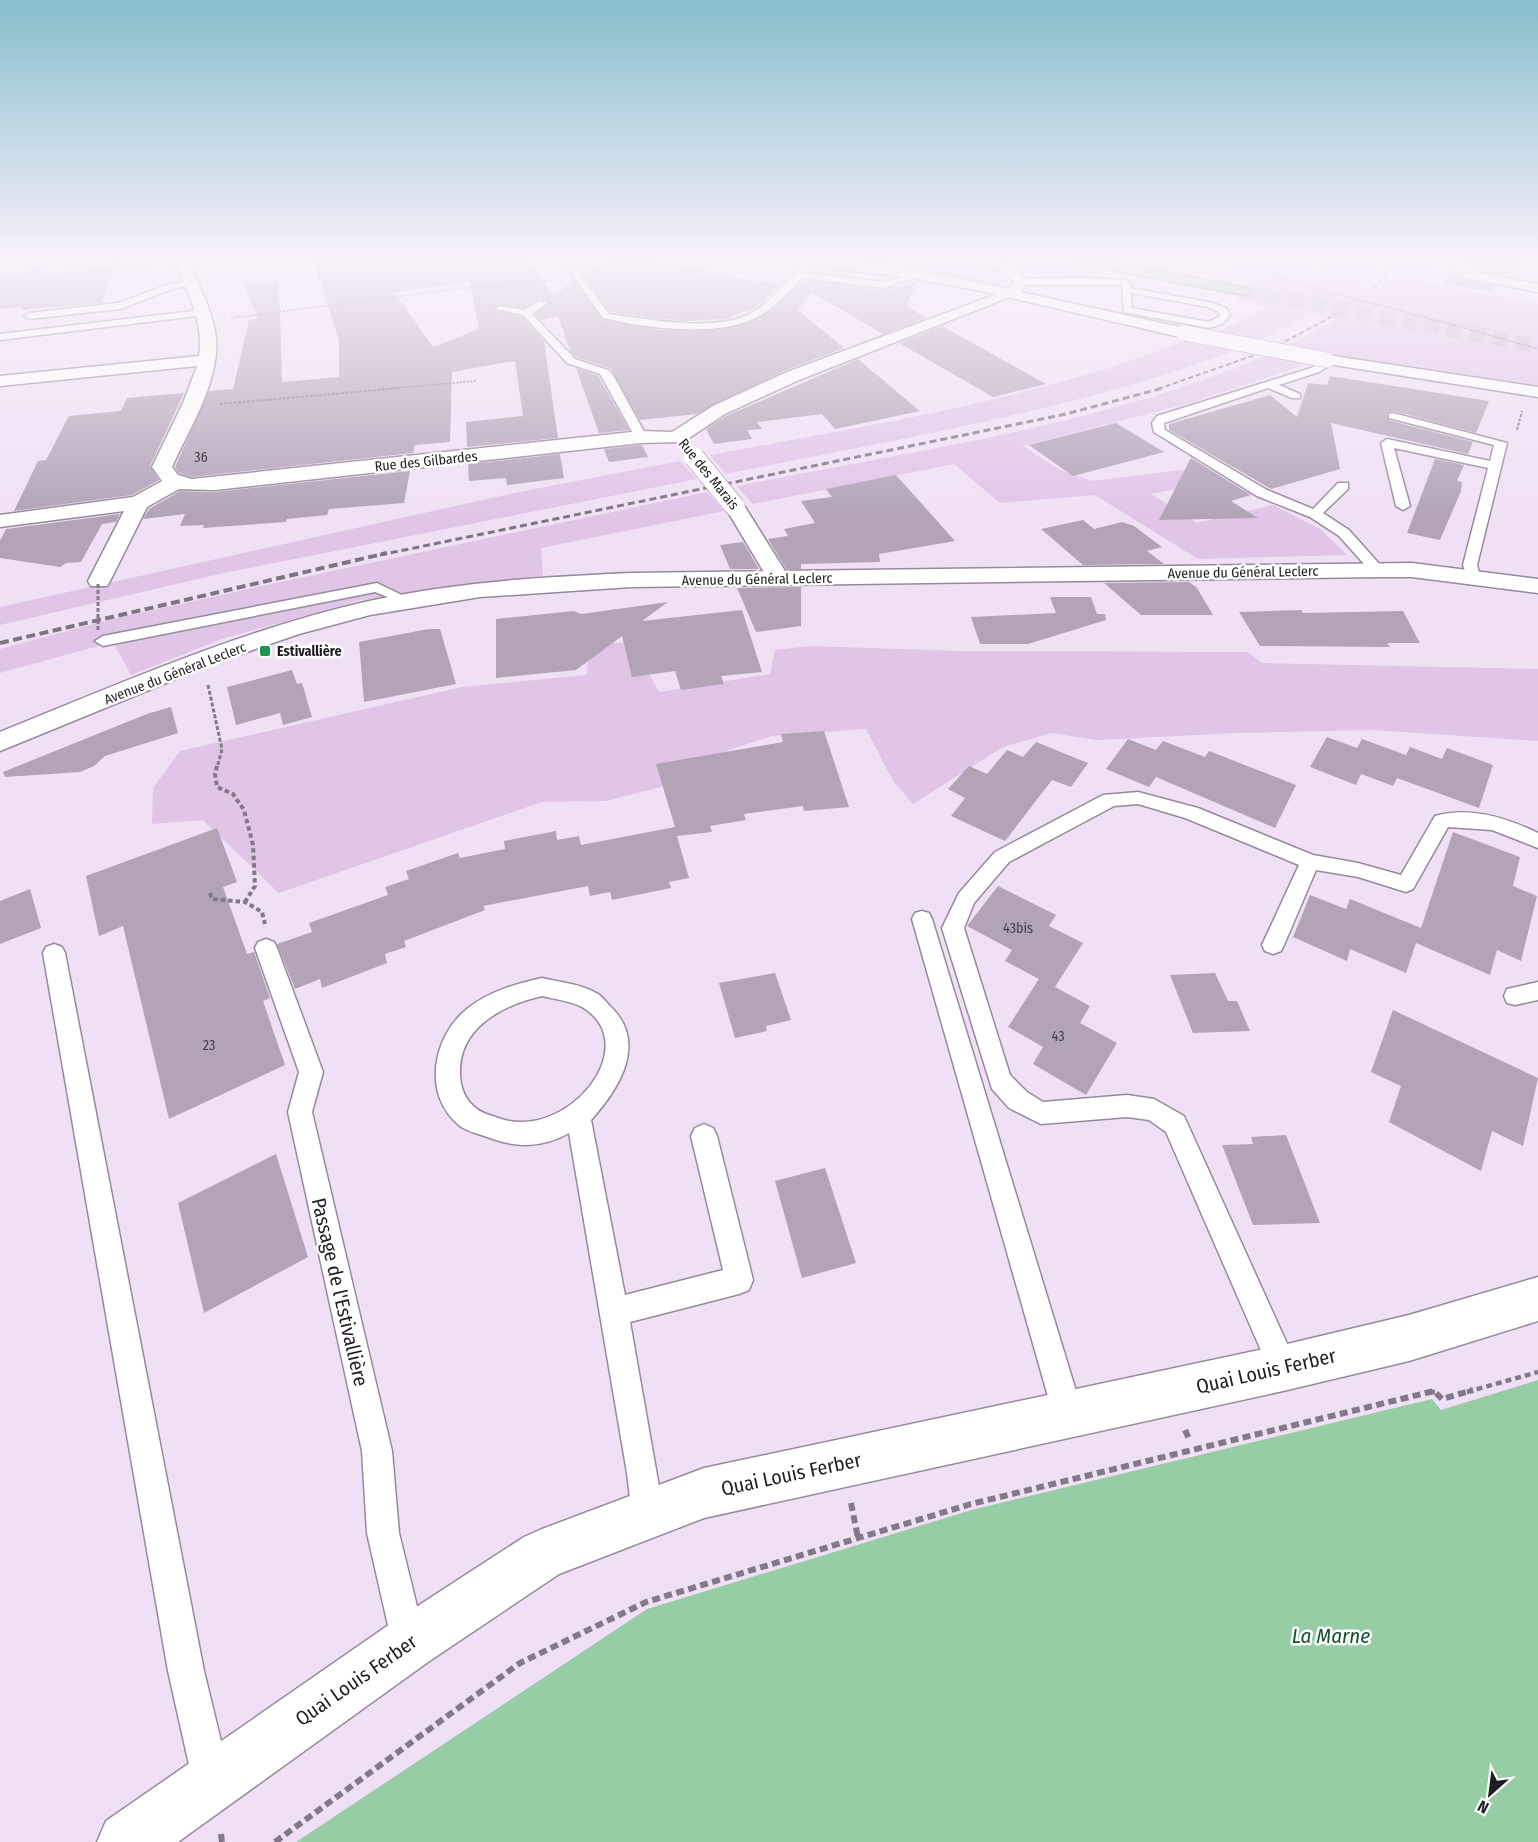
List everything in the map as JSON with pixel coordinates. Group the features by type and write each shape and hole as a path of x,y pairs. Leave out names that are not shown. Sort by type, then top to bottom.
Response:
{"street":[{"path":"176,482 165,476 162,467 189,406 206,360 208,346"},
{"name":"Rue des Marais","path":"779,579 735,507 676,438 719,410 793,376 869,346"},
{"path":"1254,346 1329,360 1532,391"},
{"path":"0,381 206,360"},
{"name":"Rue des Gilbardes","path":"176,482 215,484 641,437 676,438"},
{"path":"0,521 138,503 176,482"},
{"path":"99,582 138,503"},
{"name":"Avenue du Général Leclerc","path":"0,742 261,639 333,617 407,601 546,583 1377,570 1473,577 1538,586"},
{"name":"Quai Louis Ferber","path":"127,1842 409,1643 542,1555 704,1493 1283,1368 1408,1338 1538,1299"}],"lane":[{"path":"557,346 571,361 604,372 609,377 641,437"},
{"path":"1329,360 1315,369 1161,418 1158,423 1160,432 1262,493 1315,514 1344,533 1377,570"},
{"path":"1268,384 1296,396"},
{"path":"1394,416 1501,442 1470,565 1473,577"},
{"path":"1403,506 1387,443 1494,466"},
{"path":"1315,514 1343,486"},
{"path":"101,635 376,587 407,601"},
{"path":"1283,1368 1175,1124 1154,1110 1128,1106 1041,1113 1018,1100 1000,1081 953,928 966,899 1002,857 1110,800 1138,798 1191,813 1310,862 1358,870 1406,884 1442,821 1467,817 1512,828 1538,841"},
{"path":"1273,945 1310,862"},
{"path":"922,919 1068,1414"},
{"name":"Passage de l'Estivallière","path":"266,948 311,1072 300,1113 376,1451 383,1533 409,1643"},
{"path":"54,953 186,1671 211,1781"},
{"path":"542,987 566,989 588,997 605,1011 615,1030 619,1052 613,1076 599,1098 578,1116 549,1130 518,1135 488,1130 465,1115 450,1094 446,1068 453,1043 469,1020 492,1002 516,991 542,987"},
{"path":"1515,996 1538,991"},
{"path":"578,1116 643,1473 648,1515"},
{"path":"612,1312 739,1280 704,1136"}],"path":[{"path":"189,406 477,381"},
{"path":"1501,442 1516,438 1532,391"},
{"path":"99,582 101,635"},
{"path":"210,693 222,749 215,774 217,787 233,794 244,810 253,844 255,886 245,902 212,898 210,892"},
{"path":"275,1842 520,1663 646,1602 971,1504 1434,1391 1442,1400 1538,1372"},
{"path":"849,1493 858,1538"}],"shaded area":[{"path":"1171,346 1217,346 1237,350 1112,390 1048,407 726,474 710,455 952,409 1071,379"},
{"path":"1289,346 1538,346 1538,387 1285,348"},
{"path":"1266,356 1307,364 1197,401 1023,446 1060,470 1092,481 1197,468 1220,480 1151,494 1197,523 1273,505 1320,529 1347,555 1198,559 1095,495 1000,503 954,464 753,504 737,486 938,448 1072,419 1203,380"},
{"path":"680,461 697,479 224,573 0,625 0,607 514,493"},
{"path":"707,492 724,511 541,548 543,576 361,600 222,639 131,675 113,642 0,673 0,649 112,619"},
{"path":"632,642 659,692 770,674 775,650 810,646 960,651 1248,652 1262,663 1538,669 1538,741 1372,730 1238,733 1097,740 1051,733 1003,747 913,804 893,781 866,729 772,736 726,751 689,780 606,801 542,802 279,893 203,820 152,824 153,788 180,751 462,687 587,675 589,644"}],"water":[{"name":"La Marne","path":"1538,1380 1538,1842 296,1842 647,1609 975,1509 1432,1399 1441,1410"}],"building":[{"path":"243,346 281,346 282,382 339,377 339,346 545,346 558,438 467,447 466,422 523,416 515,361 452,372 450,442 415,445 413,453 192,477 179,473 175,467 209,391 233,389"},
{"path":"568,346 842,346 844,348 786,370 697,414 640,420 610,368 576,357"},
{"path":"904,346 978,346 1046,384 993,397"},
{"path":"858,359 920,411 835,429 822,414 757,422 762,429 747,430 752,439 714,444 706,429 726,416"},
{"path":"576,368 598,376 629,430 599,433"},
{"path":"1330,376 1489,401 1476,433 1394,411 1387,413 1388,420 1473,442 1468,454 1331,423 1340,469 1271,489 1169,430 1169,424 1270,395 1297,417 1308,383 1327,385"},
{"path":"184,393 150,466 159,480 132,495 14,511 38,461 46,460 69,416 121,411 127,398"},
{"path":"1116,423 1164,452 1073,476 1029,445"},
{"path":"642,445 648,457 609,462 604,449"},
{"path":"560,454 564,478 507,485 506,478 469,481 468,464"},
{"path":"1191,458 1251,495 1231,501 1258,518 1159,520"},
{"path":"1435,459 1464,465 1457,481 1462,482 1461,491 1440,540 1407,533"},
{"path":"410,471 404,503 329,509 327,515 287,519 286,522 203,528 204,525 180,526 185,514 143,519 149,509 180,491 215,492"},
{"path":"896,475 955,541 879,554 880,562 801,564 801,569 786,569 768,539 788,536 784,529 815,523 801,501 832,497 826,489"},
{"path":"120,514 116,522 102,524 81,562 66,563 60,567 0,558 0,541 6,529"},
{"path":"1083,520 1094,529 1122,522 1134,526 1162,547 1147,551 1164,564 1083,565 1041,529"},
{"path":"743,542 759,569 730,569 720,545"},
{"path":"1189,582 1197,588 1213,615 1141,615 1104,583"},
{"path":"801,587 801,626 756,632 737,588"},
{"path":"1050,597 1091,597 1097,614 1105,614 1106,620 1028,644 980,644 971,617 1056,613"},
{"path":"668,602 642,621 742,610 762,672 721,676 724,684 681,690 675,671 632,677 622,636 576,670 496,678 496,619 574,611 581,614"},
{"path":"1301,610 1303,613 1403,611 1420,643 1387,643 1390,647 1260,646 1239,612"},
{"path":"440,629 456,684 364,702 359,642"},
{"path":"292,670 297,684 302,683 312,717 283,725 280,713 236,725 227,687"},
{"path":"171,707 178,733 105,756 94,766 80,772 5,777 3,772 147,714"},
{"path":"824,731 849,807 804,811 803,806 744,814 746,820 710,826 712,832 677,836 689,878 669,882 671,888 612,900 610,892 590,896 588,886 483,906 485,910 404,941 406,947 385,954 387,963 322,988 320,979 295,989 277,944 312,932 309,923 388,895 385,887 409,879 406,871 458,853 460,858 505,849 504,841 556,831 557,840 579,836 581,845 675,827 656,764 783,742 781,734"},
{"path":"1327,737 1357,748 1362,739 1406,755 1410,747 1442,759 1447,748 1493,765 1479,808 1397,778 1393,786 1361,774 1356,785 1310,767"},
{"path":"1128,739 1156,750 1163,741 1205,757 1209,751 1296,785 1275,828 1156,777 1149,787 1106,769"},
{"path":"1036,742 1088,763 1071,787 1052,780 1005,841 951,816 965,798 948,789 969,766 987,774 1007,750 1023,757"},
{"path":"217,828 237,882 223,887 247,954 254,952 270,998 263,1001 285,1065 169,1119 123,926 99,936 86,876"},
{"path":"1453,832 1520,857 1513,886 1537,896 1521,961 1497,950 1490,975 1416,943"},
{"path":"998,886 1056,915 1049,926 1083,943 1055,987 1090,1006 1080,1023 1117,1043 1086,1095 1033,1064 1043,1047 1008,1027 1039,979 1005,961 1012,950 967,926"},
{"path":"30,889 41,928 0,944 0,901"},
{"path":"1310,895 1346,909 1350,899 1421,928 1406,973 1350,949 1347,961 1293,937"},
{"path":"775,973 791,1020 766,1026 767,1031 735,1038 719,983"},
{"path":"1215,973 1228,1001 1237,1001 1250,1031 1193,1033 1170,975"},
{"path":"1393,1010 1538,1078 1523,1146 1492,1131 1481,1171 1389,1122 1401,1086 1371,1072"},
{"path":"1286,1135 1320,1223 1253,1225 1222,1145 1253,1144 1251,1137"},
{"path":"276,1154 308,1257 204,1313 178,1203"},
{"path":"825,1168 856,1263 802,1278 775,1181"}],"railway":[{"path":"1158,389 1277,346"},
{"path":"380,555 1066,414 1163,388"},
{"path":"0,643 387,553"}],"place":[{"name":"Estivallière","path":"265,651"}]}
